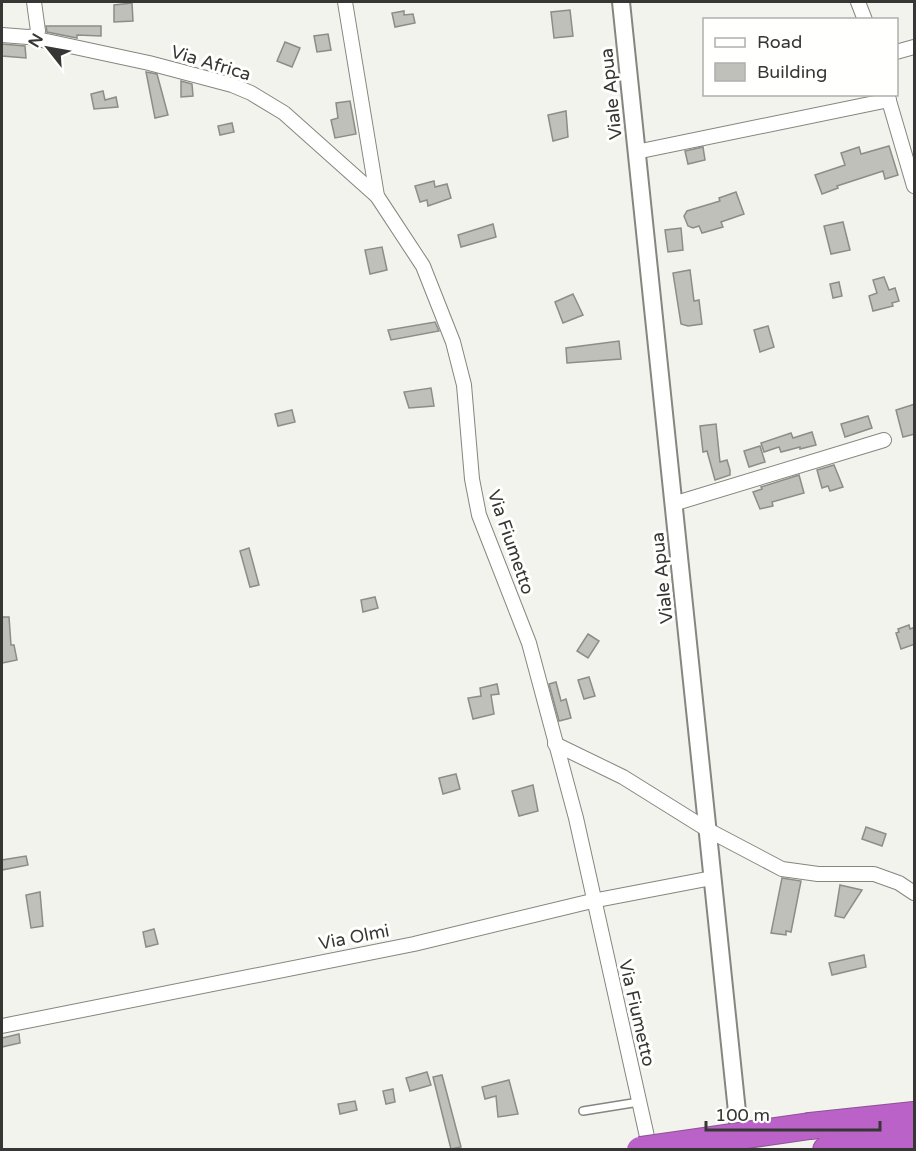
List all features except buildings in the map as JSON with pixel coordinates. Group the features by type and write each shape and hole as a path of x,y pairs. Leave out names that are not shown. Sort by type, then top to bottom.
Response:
{"highway":[{"path":"640,1149 810,1126 915,1115"},
{"path":"826,1149 915,1138"}],"street":[{"path":"28,37 36,36 38,31 34,2"},
{"name":"Via Fiumetto","path":"345,2 377,196 423,266 453,342 464,385 472,479 479,516 529,644 576,818 592,901 650,1149"},
{"name":"Viale Apua","path":"621,2 741,1149"},
{"path":"858,2 864,18"},
{"name":"Via Africa","path":"2,35 28,37 149,63 232,85 251,93 284,113 377,196"},
{"path":"898,52 915,47"},
{"path":"636,152 888,97 915,186"},
{"path":"674,504 884,440"},
{"path":"555,744 623,777 708,830 782,869 818,874 874,874 899,883 915,893"},
{"name":"Via Olmi","path":"2,1026 414,944 592,901 712,878"}],"lane":[{"path":"583,1111 639,1102"}]}
